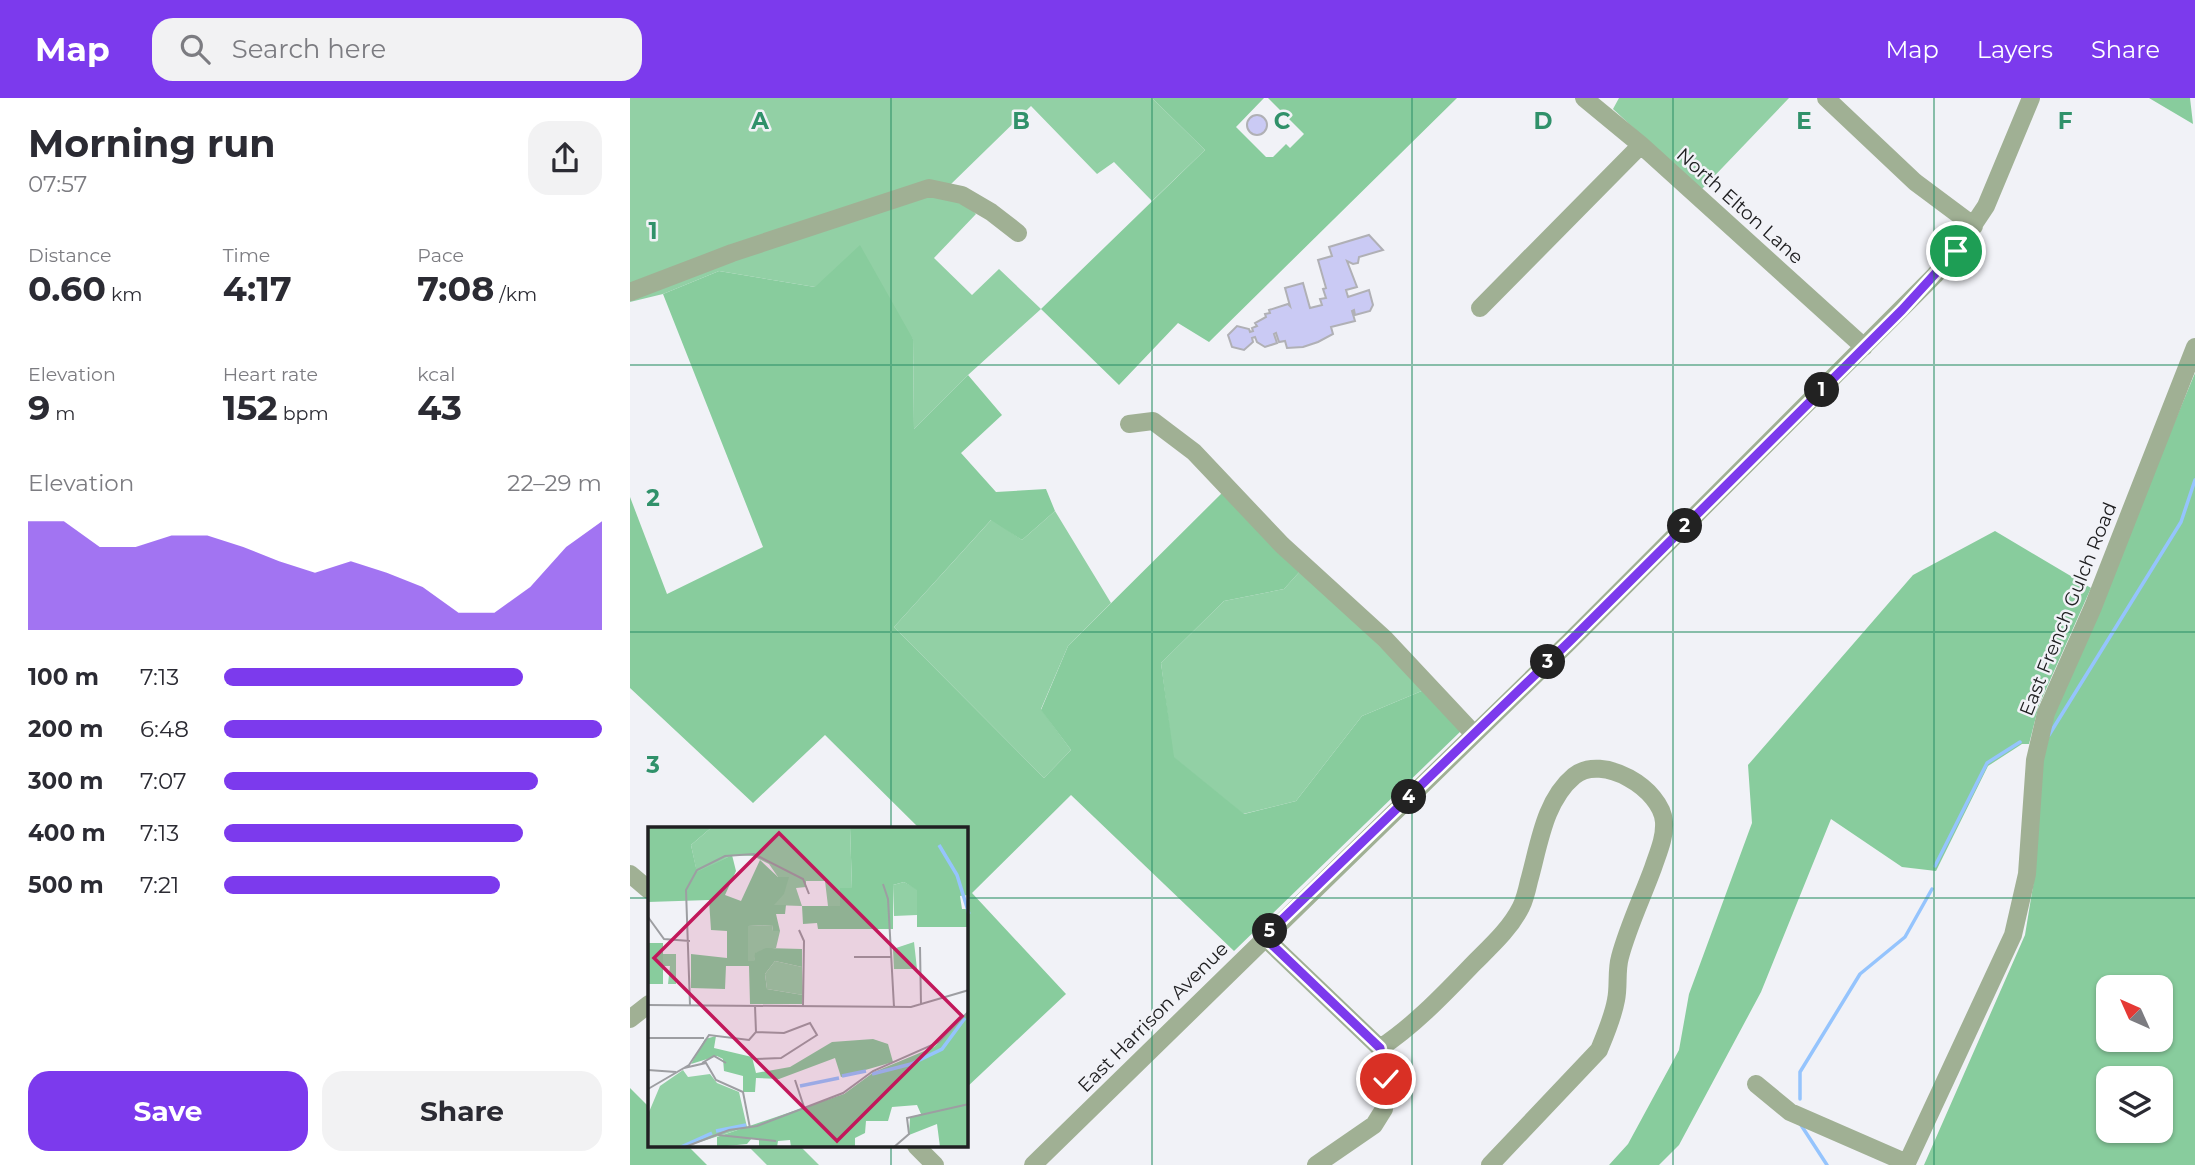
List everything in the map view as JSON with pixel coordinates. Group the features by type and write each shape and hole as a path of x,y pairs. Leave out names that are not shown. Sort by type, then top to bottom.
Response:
{"street":[{"name":"North Elton Lane","path":"1584,98 1641,145 1864,347"},
{"path":"1826,98 1915,182 1974,226"},
{"name":"East Harrison Avenue","path":"1032,1165 1474,734 1942,267 1986,206 2031,98"},
{"path":"1480,308 1641,145"},
{"path":"633,291 732,253 929,188 962,195 991,212 1018,233"},
{"name":"East French Gulch Road","path":"1906,1164 2013,935 2027,874 2035,760 2046,713 2093,607 2195,347"},
{"path":"1129,424 1153,421 1194,452 1282,545 1385,639 1474,734"},
{"path":"1380,1048 1440,999 1506,930 1523,905 1546,819 1556,797 1575,775 1587,770 1604,769 1628,776 1654,797 1663,815 1663,835 1622,949 1616,998 1608,1029 1599,1049 1490,1165"},
{"path":"630,874 648,889"},
{"path":"1264,937 1380,1048 1386,1079 1384,1109 1374,1125 1316,1165"},
{"path":"630,1020 648,1005"},
{"path":"1756,1084 1790,1112 1906,1164"},
{"path":"918,1148 935,1165"}],"green space":[{"path":"630,98 1152,98 1205,150 1152,201 1114,162 1097,174 1031,106 949,186 976,214 934,258 972,295 999,269 1041,309 968,375 914,429 913,339 815,287 719,271 663,294 630,302"},
{"path":"1152,98 1264,98 1236,127 1266,157 1273,157 1286,144 1290,148 1304,134 1268,98 1457,98 1209,342 1178,323 1119,385 1041,309 1205,150"},
{"path":"1619,98 1789,98 1701,190 1613,109"},
{"path":"2149,98 2190,98 2193,124"},
{"path":"860,245 913,339 914,429 968,375 1002,415 961,453 996,492 1046,489 1055,511 1022,540 991,520 894,627 1044,778 1071,750 1041,710 1068,646 1223,492 1302,569 1284,589 1224,601 1161,663 1174,757 1244,814 1296,801 1362,716 1424,690 1462,730 1234,951 1071,795 972,893 1066,994 968,1086 968,827 918,827 825,735 753,803 630,688 630,497 667,594 763,547 663,294 719,271 815,287"},
{"path":"2195,373 2195,1165 1924,1165 2025,935 2034,880 2040,762 2053,714"},
{"path":"1055,511 1111,603 1068,646 1041,709 1071,750 1044,778 894,627 992,519 1022,540"},
{"path":"1995,531 2091,588 2039,705 2029,744 2022,744 1988,766 1936,871 1902,867 1831,819 1761,992 1679,1145 1659,1165 1609,1165 1628,1144 1679,1050 1689,994 1752,823 1748,765 1913,575"},
{"path":"1302,569 1424,690 1362,716 1296,801 1243,814 1173,757 1161,663 1224,601 1284,589"},
{"path":"630,1088 648,1106 648,1148 690,1148 707,1165 630,1165"},
{"path":"750,1148 802,1148 819,1165 767,1165"}],"building":[{"path":"1257,115 1264,118 1267,125 1264,132 1257,135 1250,132 1247,125 1250,118"},
{"path":"1369,235 1383,250 1359,257 1358,263 1347,261 1357,287 1346,290 1348,297 1369,290 1373,305 1370,311 1355,315 1354,310 1352,311 1355,321 1331,327 1333,334 1303,347 1287,348 1285,341 1279,342 1276,333 1277,343 1265,347 1257,342 1255,337 1244,350 1232,347 1228,335 1237,326 1253,331 1252,328 1257,326 1255,323 1266,317 1265,314 1270,313 1269,310 1288,304 1290,306 1285,288 1303,283 1310,308 1322,305 1320,299 1326,298 1323,289 1326,288 1318,260 1332,256 1329,247"}],"waterway":[{"path":"2049,735 2181,522 2195,480"},
{"path":"1935,866 1987,763 2020,742"},
{"path":"1800,1099 1800,1072 1860,974 1905,937 1932,889"},
{"path":"1801,1125 1827,1165"}],"route":[{"path":"1386,1079 1380,1048 1264,937 1569,642 1902,310 1956,251"}]}
